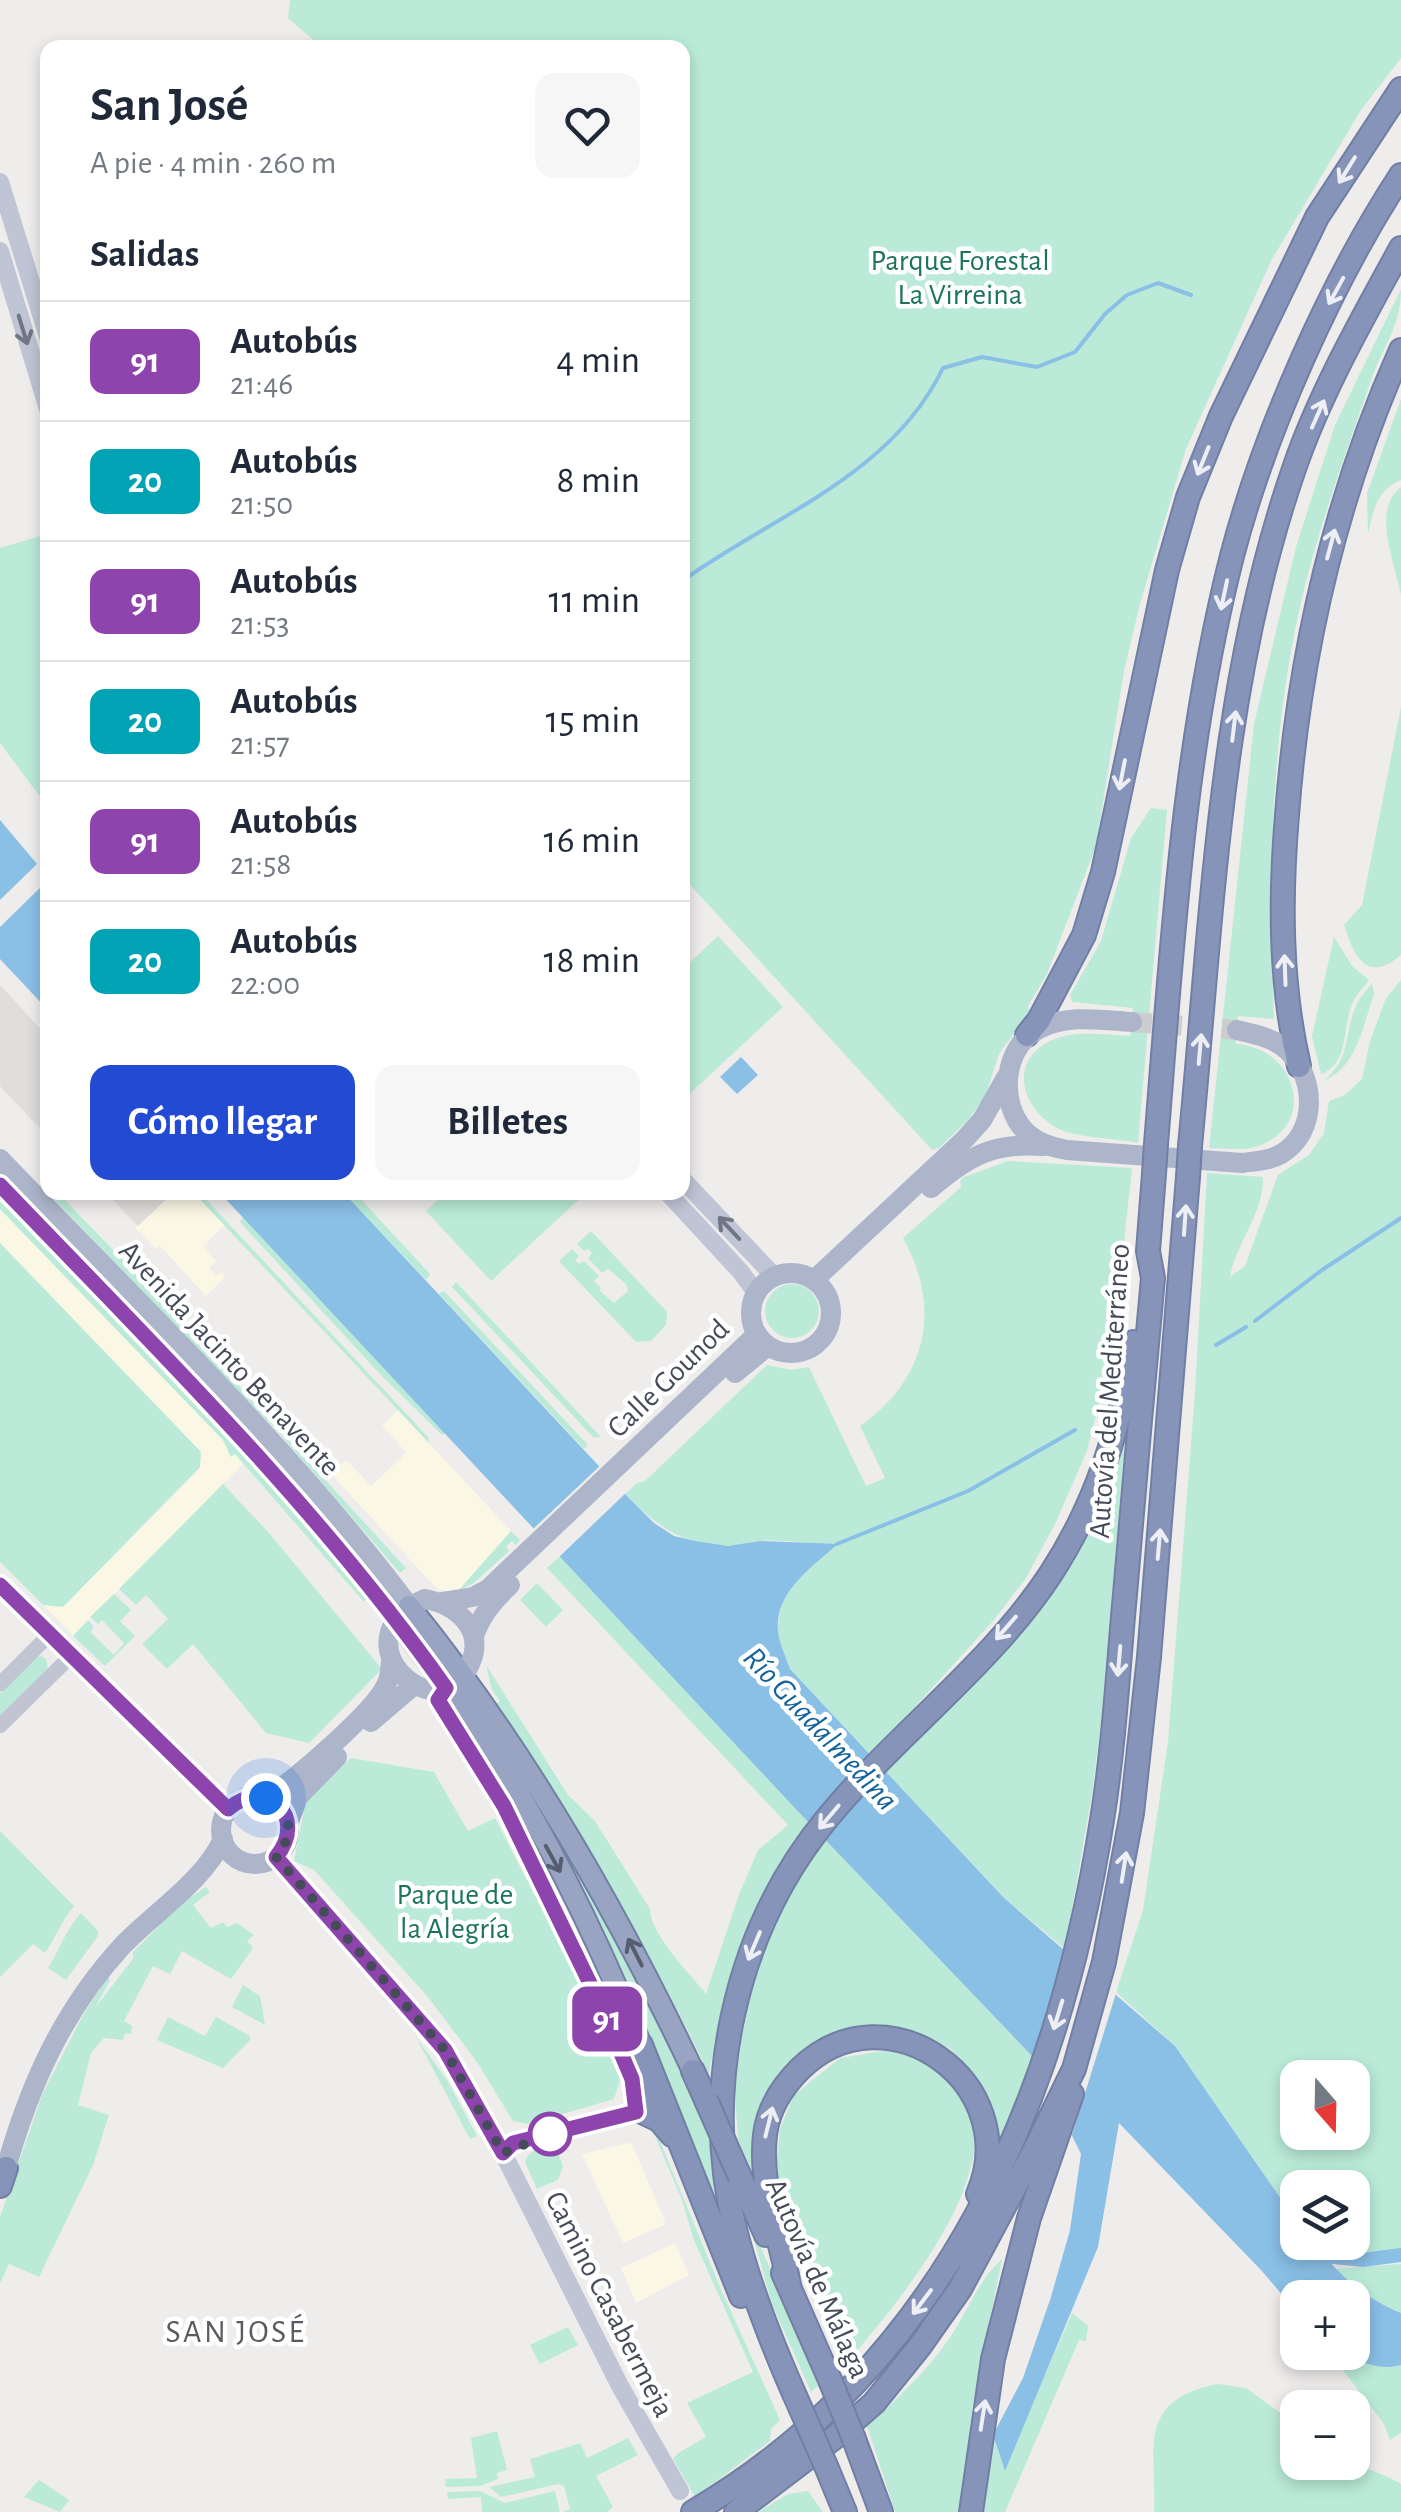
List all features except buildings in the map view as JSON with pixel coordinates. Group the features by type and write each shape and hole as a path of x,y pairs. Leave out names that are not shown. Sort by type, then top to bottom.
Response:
{"highway":[{"path":"1027,1035 1084,936 1103,872 1167,570 1188,497 1221,416 1317,217 1401,89"},
{"name":"Autovía del Mediterráneo","path":"693,2512 796,2442 884,2352 949,2263 987,2200 1034,2094 1080,1936 1110,1759 1153,1278 1148,1250 1180,850 1207,672 1232,554 1270,442 1326,309 1401,175"},
{"name":"Autovía del Mediterráneo","path":"1057,2118 1071,2101 1074,2069 1104,1962 1127,1847 1147,1676 1190,1146 1240,677 1263,570 1296,464 1355,332 1401,248"},
{"path":"1299,1066 1286,1002 1283,921 1284,848 1300,691 1330,544 1371,420 1401,350"},
{"path":"845,2512 751,2286 734,2226 722,2107 729,2034 746,1964 798,1859 824,1822 1010,1624 1048,1578 1077,1530 1111,1452 1125,1395 1139,1276 1148,1250"},
{"name":"Avenida Jacinto Benavente","path":"402,1612 465,1675 601,1888 693,2071"},
{"name":"Avenida Jacinto Benavente","path":"402,1612 446,1688 469,1716 504,1773 576,1900 641,2046"},
{"path":"789,2285 782,2242 766,2188 765,2131 772,2106 791,2078 814,2056 872,2035 928,2049 954,2068 978,2106 985,2132 982,2183 949,2263"},
{"path":"641,2046 649,2081 648,2098 640,2110 666,2126 689,2164 744,2304 773,2365 796,2399"},
{"name":"Autovía de Málaga","path":"693,2071 830,2380 881,2512"},
{"path":"736,2512 834,2438 874,2402 920,2346 960,2289 1032,2155 1057,2118"},
{"path":"971,2512 992,2359 1057,2118"}],"main road":[{"path":"0,182 40,311"},
{"path":"0,251 40,382"},
{"path":"819,1284 982,1120 1027,1035 1056,1021 1132,1022"},
{"path":"819,1284 962,1162 986,1150 1011,1145 1046,1146 1242,1163 1270,1160 1294,1144 1306,1124 1310,1094 1299,1066 1287,1050 1274,1041 1237,1030"},
{"path":"1008,1074 1014,1115 1025,1131 1046,1146"},
{"name":"Avenida Jacinto Benavente","path":"0,1159 274,1446 402,1612"},
{"name":"Avenida Jacinto Benavente","path":"0,1185 402,1612"},
{"path":"690,1188 774,1277"},
{"path":"674,1200 757,1294"},
{"path":"790,1273 819,1284 832,1308 827,1332 811,1348 794,1354 762,1340 751,1317 757,1294 774,1277 790,1273"},
{"name":"Calle Gounod","path":"535,1555 746,1362 762,1340"},
{"path":"391,1662 396,1672 426,1690 446,1688 465,1675 474,1655 479,1622 494,1599 535,1555"},
{"path":"3,2177 26,2099 64,2023 118,1950 218,1849 228,1809 239,1800 266,1798 290,1784 374,1702 387,1684 389,1642 402,1612 425,1599 442,1602 488,1590 535,1555"},
{"path":"0,1586 228,1809"},
{"path":"442,1602 462,1616 474,1636"},
{"path":"223,1839 242,1861 257,1864 276,1857 286,1844 288,1822 298,1796 383,1710 414,1686"},
{"path":"266,1798 279,1806 288,1822"},
{"name":"Camino Casabermeja","path":"276,1857 445,2050 503,2153 620,2386 680,2491"},
{"path":"180,1890 242,1861"}],"street":[{"path":"0,1684 49,1635"},
{"path":"0,1726 71,1656"}],"shaded area":[{"path":"0,985 40,1028 40,1129 0,1086"},
{"path":"113,1200 166,1200 138,1226"},
{"path":"165,1200 201,1200 225,1225 203,1246 216,1261 209,1268 216,1276 221,1272 225,1277 206,1296 160,1246 156,1249 135,1228"},
{"path":"0,1209 223,1440 231,1456 235,1453 244,1463 73,1636 43,1605 64,1606 200,1468 201,1452 0,1243"},
{"path":"398,1410 511,1531 458,1591 438,1590 332,1475 346,1460 371,1486 400,1459 406,1452 382,1426"},
{"path":"632,2144 665,2221 664,2225 623,2243 582,2154"},
{"path":"675,2243 689,2275 636,2303 621,2268"}],"green space":[{"name":"Parque Forestal La Virreina","path":"290,0 1401,0 1401,58 1361,110 1271,261 1186,449 1124,671 1096,846 1047,974 1028,1006 1030,1011 999,1054 986,1094 969,1119 939,1148 932,1150 690,885 690,40 312,40 288,18"},
{"path":"1401,289 1395,324 1373,375 1320,533 1288,670 1272,844 1274,1019 1238,1016 1236,1044 1257,1049 1274,1059 1293,1090 1293,1107 1288,1123 1275,1137 1255,1147 1209,1148 1254,724 1296,547 1335,425"},
{"path":"1401,399 1401,480 1381,495 1368,534 1367,493"},
{"path":"1401,487 1401,595 1386,523 1392,497"},
{"path":"40,536 40,797 0,743 0,548"},
{"path":"1401,707 1401,955 1371,967 1357,956 1344,925 1362,905"},
{"path":"1151,808 1167,810 1138,1143 1061,1130 1048,1122 1029,1099 1024,1073 1038,1049 1052,1040 1080,1034 1130,1036 1133,1008 1072,1002 1070,995 1101,941 1131,838"},
{"path":"718,936 783,1007 690,1093 690,962"},
{"path":"1334,937 1352,966 1369,980 1355,997 1337,1061 1321,1074 1312,1036"},
{"path":"1401,980 1401,2248 1370,2253 1370,2170 1280,2170 1280,2197 1175,2046 1116,1992 1143,1910 1168,1742 1195,1392 1207,1173 1263,1177 1255,1216 1230,1277 1245,1266 1278,1175 1309,1155 1324,1133 1329,1101 1345,1095 1362,1079 1370,1041 1386,998"},
{"path":"1372,983 1374,995 1351,1057 1344,1067 1323,1081 1339,1063 1353,1013"},
{"path":"1008,1161 1132,1168 1102,1391 1087,1451 1026,1578 994,1620 903,1720 917,1733 1050,1593 1094,1520 1125,1441 1101,1723 1065,1949 1004,1898 790,1669 778,1634 783,1603 797,1581 837,1545 768,1541 727,1546 696,1542 659,1524 625,1494 645,1481 767,1365 791,1370 809,1367 866,1486 885,1478 860,1426 900,1387 921,1341 922,1291 903,1238 961,1187 964,1177"},
{"path":"0,1199 263,1477 368,1598 364,1602 235,1454 231,1457 223,1440 0,1209"},
{"path":"55,1200 65,1200 170,1309 173,1302 195,1338 406,1568 400,1573 280,1434"},
{"path":"201,1200 207,1200 428,1437 429,1443"},
{"path":"351,1200 361,1200 430,1274 426,1280"},
{"path":"437,1200 578,1200 491,1281 426,1211"},
{"path":"243,1217 447,1434 441,1434 379,1373 240,1222"},
{"path":"591,1231 667,1312 666,1325 651,1341 636,1342 559,1261 572,1249 579,1256 575,1260 579,1264 584,1261 599,1276 594,1281 599,1290 614,1303 628,1291 626,1284 608,1269 602,1273 588,1258 592,1253 577,1244"},
{"path":"0,1243 201,1452 200,1467 63,1607 43,1605 0,1562"},
{"path":"456,1282 601,1437 594,1438 452,1287"},
{"path":"792,1284 811,1292 819,1311 811,1330 792,1338 773,1330 765,1311 773,1292"},
{"path":"444,1291 588,1445 584,1449 439,1294"},
{"path":"223,1484 382,1669 309,1743 266,1733 193,1644 167,1669 142,1644 168,1619 146,1595 136,1605 119,1589"},
{"path":"511,1531 520,1540 516,1545 512,1541 506,1547 509,1551 474,1583 458,1591"},
{"path":"561,1555 809,1821 774,1880 746,1942 724,2007 709,2074 609,1885 496,1704 500,1701 492,1690 486,1665 568,1795 595,1821 650,1909 664,1942 706,1994 758,1850 788,1825 547,1568"},
{"path":"537,1583 563,1610 546,1627 520,1600"},
{"path":"114,1594 131,1610 120,1621 135,1636 105,1666 73,1636 88,1620 94,1627 90,1632 114,1655 124,1643 102,1620 98,1624 90,1617"},
{"path":"41,1656 46,1659 48,1670 0,1717 0,1693"},
{"path":"481,1714 578,1867 635,1974 706,2123 716,2212 646,2028 574,1869"},
{"name":"Parque de la Alegría","path":"351,1758 434,1772 468,1831 495,1818 574,1971 620,2080 614,2099 528,2124 513,2121 477,2062 427,1996 314,1870 294,1861 305,1806 311,1795"},
{"path":"0,1831 74,1906 45,1953 33,1944 0,1977"},
{"path":"824,1837 1034,2058 996,2157 994,2123 979,2082 951,2049 917,2032 878,2026 850,2028 825,2036 778,2077 757,2183 738,2139 734,2079 752,1985 776,1917"},
{"path":"206,1887 210,1892 193,1905 211,1928 223,1922 227,1927 237,1923 254,1935 247,1941 253,1948 231,1979 182,1951 170,1974 153,1966 124,2021 132,2026 131,2034 125,2033 123,2040 104,2038 91,2053 78,2105 109,2115 93,2165 39,2277 9,2264 0,2283 0,2217 42,2095 84,2013 108,1977 110,1980 95,2008 133,1959 133,1952 183,1902"},
{"path":"81,1913 98,1936 66,1980 48,1968"},
{"path":"243,1985 260,1996 265,2025 232,2007"},
{"path":"168,2017 205,2036 216,2017 250,2036 250,2040 223,2068 157,2040"},
{"path":"416,2037 447,2080 477,2136 470,2139"},
{"path":"895,2049 938,2066 967,2097 975,2134 968,2176 950,2220 895,2304 843,2367 775,2180 780,2129 794,2095 840,2058"},
{"path":"655,2129 780,2420 771,2429 770,2441 695,2497 673,2459 706,2437 687,2403 753,2372 694,2240"},
{"path":"555,2144 563,2166 558,2180 537,2189 525,2162 527,2157 541,2147"},
{"path":"747,2215 820,2384 811,2392 772,2304"},
{"path":"1002,2259 973,2404 960,2512 895,2512 867,2426 940,2351 986,2277"},
{"path":"1401,2264 1401,2313 1370,2297 1370,2280 1348,2280 1334,2269"},
{"path":"1072,2313 1088,2326 1086,2341 1079,2340 1005,2512 984,2512 993,2435 1004,2469"},
{"path":"568,2327 578,2345 540,2364 530,2345"},
{"path":"1370,2364 1401,2365 1401,2433 1390,2440 1370,2406 1370,2390 1358,2390 1343,2370 1370,2370"},
{"path":"1218,2384 1246,2388 1280,2413 1280,2480 1370,2480 1370,2471 1401,2484 1401,2512 1154,2512 1156,2430 1173,2402"},
{"path":"497,2431 507,2470 497,2473 498,2479 480,2486 446,2487 445,2479 477,2478 471,2438"},
{"path":"628,2438 638,2455 596,2476 613,2507 607,2512 562,2512 570,2509 564,2486 558,2484 501,2497 489,2487 535,2477 530,2459 580,2443 587,2458"},
{"path":"39,2480 69,2500 60,2512 24,2497"},
{"path":"480,2491 505,2503 555,2491 560,2512 482,2512 481,2497 448,2499 447,2492"},
{"path":"808,2491 823,2512 758,2512 788,2494"}],"water":[{"path":"0,820 40,868 40,1002 0,959"},
{"path":"741,1057 758,1075 737,1094 720,1077"},
{"name":"Río Guadalmedina","path":"227,1200 351,1200 625,1494 654,1523 674,1536 728,1546 760,1541 838,1544 797,1581 782,1604 778,1631 790,1669 1004,1898 1175,2046 1280,2197 1280,2260 1328,2260 1349,2280 1280,2280 1280,2292 1119,2123 1098,2247 1005,2471 993,2435 1023,2378 1051,2297 1070,2230 1081,2154 1034,2058"},
{"path":"1370,2296 1401,2313 1401,2365 1372,2365"}],"pier":[{"path":"40,861 40,888 0,927 0,900"},
{"path":"604,1462 629,1490 557,1559 531,1531"},
{"path":"1066,1944 1118,1987 1072,2135 1060,2122 1032,2065"}],"waterway":[{"path":"690,576 862,465 893,438 921,405 943,368 982,357 1037,367 1075,352 1105,314 1127,295 1158,283 1191,295"},
{"path":"1255,1321 1322,1270 1401,1218"},
{"path":"1216,1345 1246,1327"},
{"path":"837,1544 968,1491 1075,1430"},
{"path":"1310,2264 1324,2256 1363,2260 1401,2255"}],"tunnel":[{"path":"1132,1022 1237,1030"}],"bus line":[{"name":"91","path":"0,1185 316,1520 396,1618 446,1688 438,1700 504,1806 600,2004 632,2079 636,2112 513,2143 503,2153 445,2050 276,1857 289,1833 279,1806 254,1796 239,1800 228,1809 0,1585"}],"district":[{"name":"SAN JOSÉ","path":"236,2331"}],"route":[{"path":"266,1798 279,1806 288,1822 286,1844 276,1857 445,2050 503,2153 550,2134"}]}
